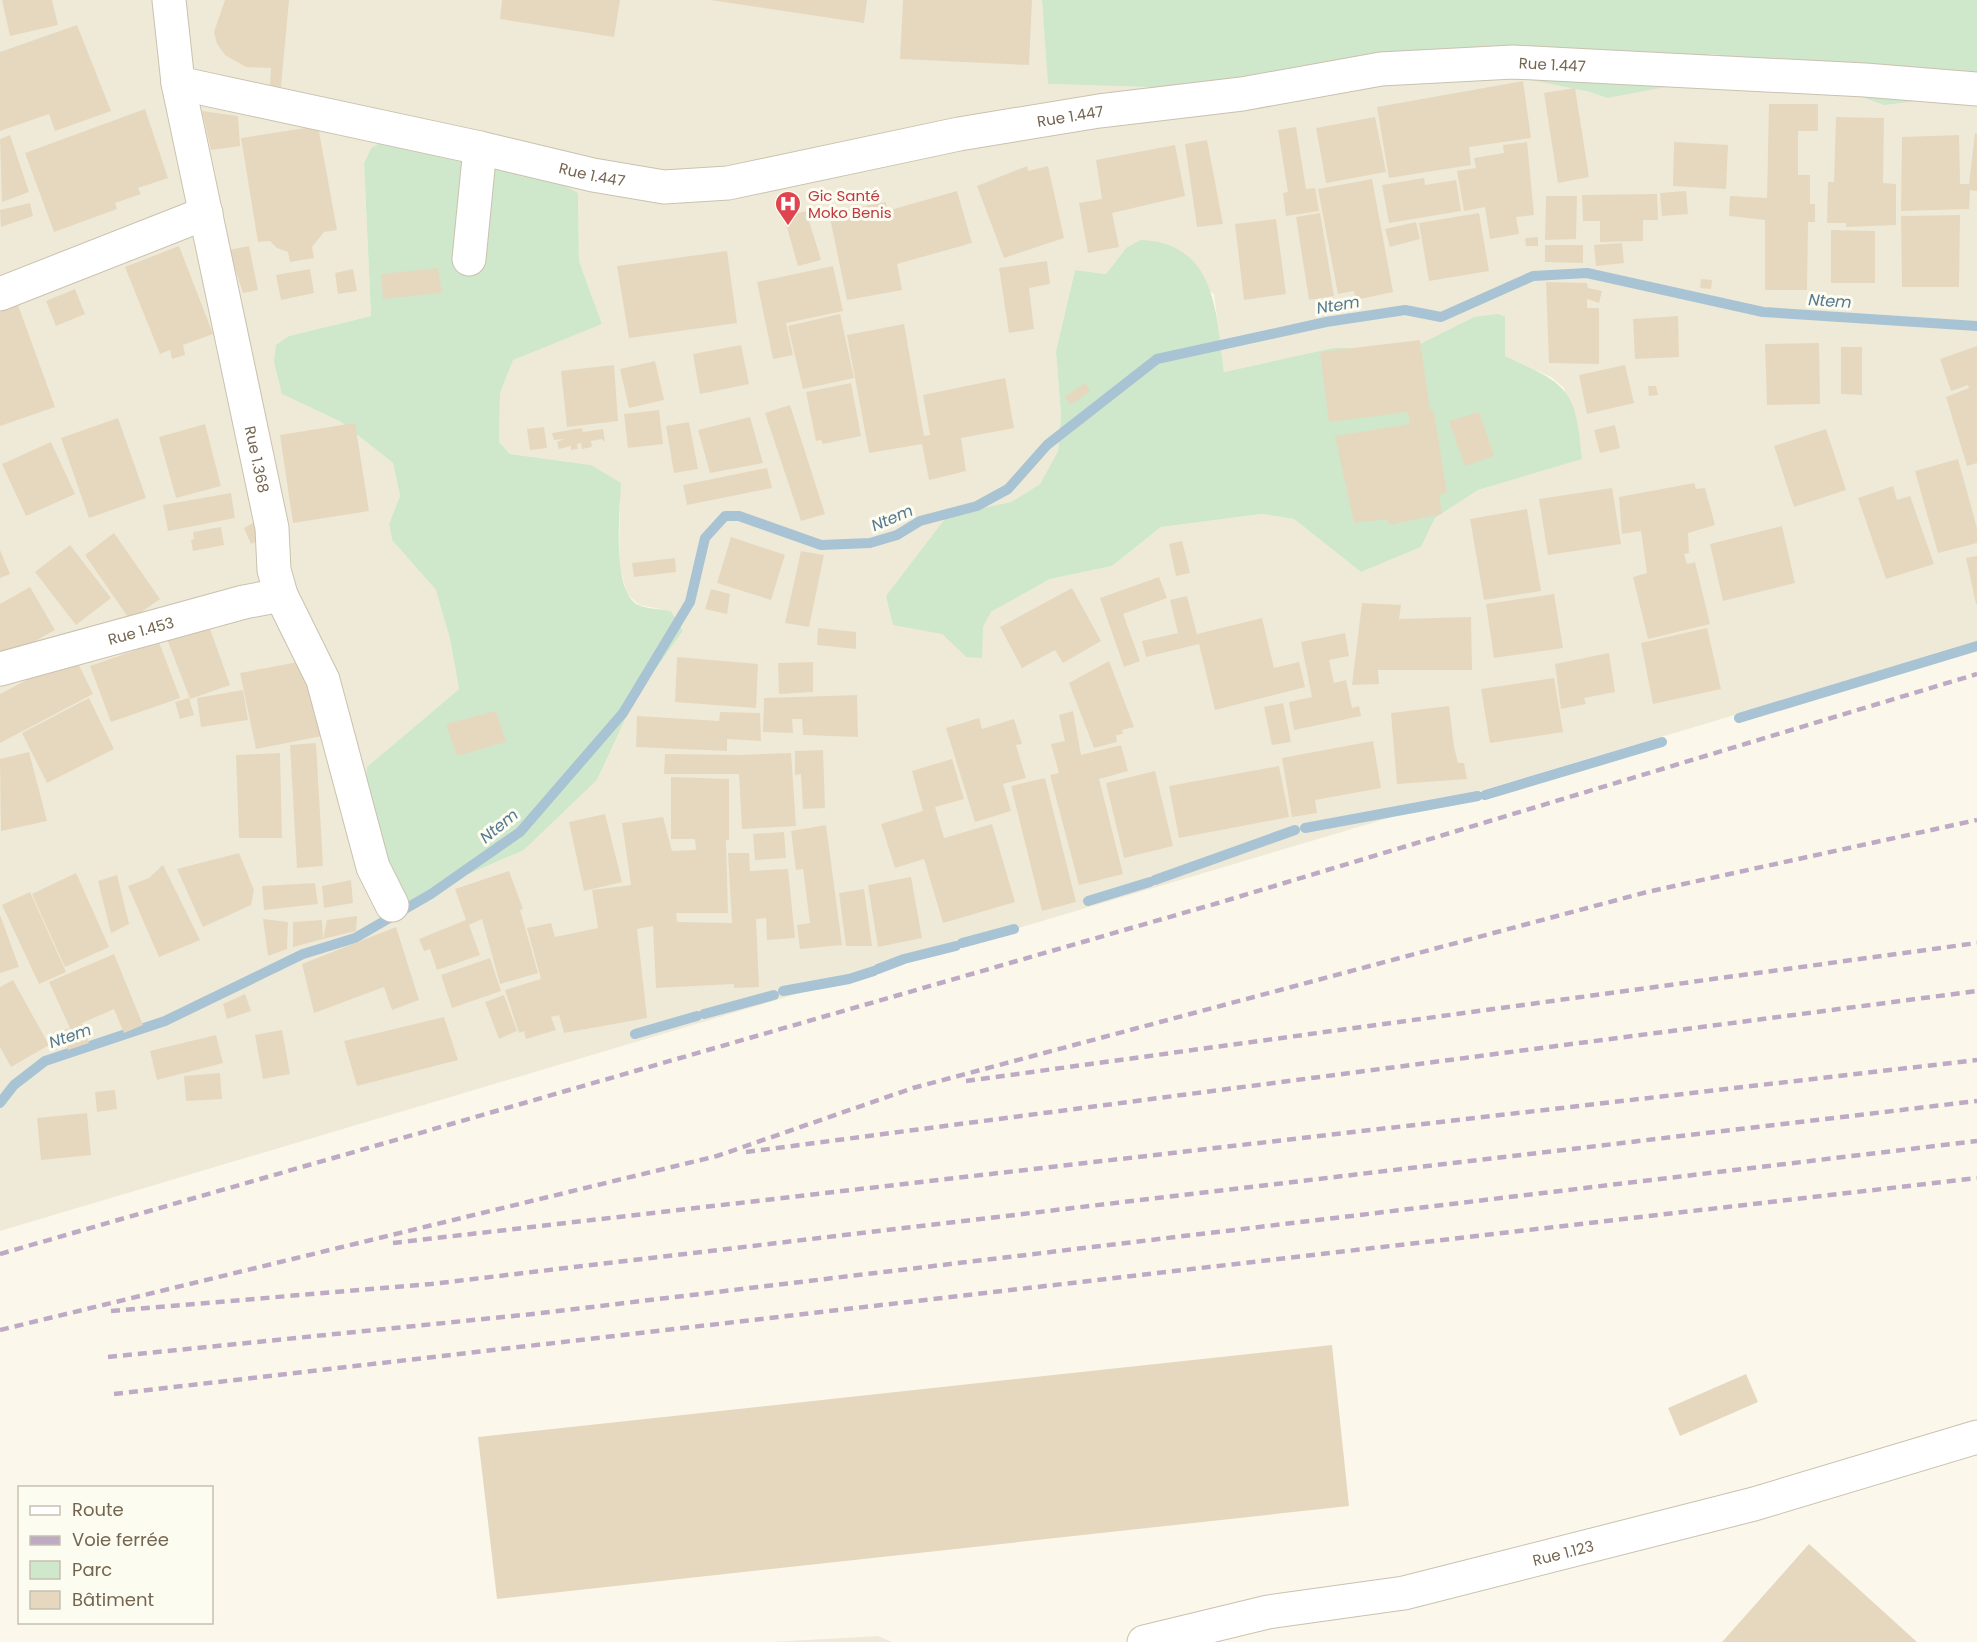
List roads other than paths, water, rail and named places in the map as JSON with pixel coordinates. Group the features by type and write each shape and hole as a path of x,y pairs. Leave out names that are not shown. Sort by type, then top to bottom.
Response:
{"street":[{"name":"Rue 1.368","path":"169,0 178,83 272,528 274,570 281,595 323,680 373,867 392,905"},
{"name":"Rue 1.447","path":"178,83 480,148 593,175 664,187 728,183 958,134 1099,111 1242,94 1381,69 1513,62 1865,80 1977,89"},
{"path":"469,259 480,148"},
{"path":"0,294 206,213"},
{"name":"Rue 1.453","path":"0,669 244,602 281,595"},
{"name":"Rue 1.123","path":"1144,1642 1268,1612 1404,1593 1754,1504 1977,1437"}],"waterway":[{"name":"Ntem","path":"0,1103 14,1085 45,1061 165,1021 303,954 355,938 431,894 520,832 623,713 690,602 705,538 725,516 739,516 821,545 870,543 897,535 920,521 977,506 1008,489 1047,445 1157,359 1326,322 1405,310 1441,317 1533,276 1587,273 1763,312 1977,326"},
{"path":"1739,718 1977,646"},
{"path":"1485,795 1662,742"},
{"path":"1305,828 1478,796"},
{"path":"1155,880 1295,830"},
{"path":"1088,901 1150,882"},
{"path":"962,943 1014,929"},
{"path":"878,969 904,959 956,946"},
{"path":"783,991 849,979 874,971"},
{"path":"704,1014 774,995"},
{"path":"635,1034 697,1016"}],"railway":[{"path":"0,1254 1218,903 1977,674"},
{"path":"0,1330 717,1156 913,1088 1647,892 1977,820"},
{"path":"966,1081 1977,943"},
{"path":"746,1152 1977,991"},
{"path":"393,1243 1977,1060"},
{"path":"111,1311 431,1284 1977,1101"},
{"path":"108,1357 533,1314 1977,1141"},
{"path":"114,1394 1977,1178"}],"place":[{"name":"Gic Santé Moko Benis","path":"788,227"}]}
